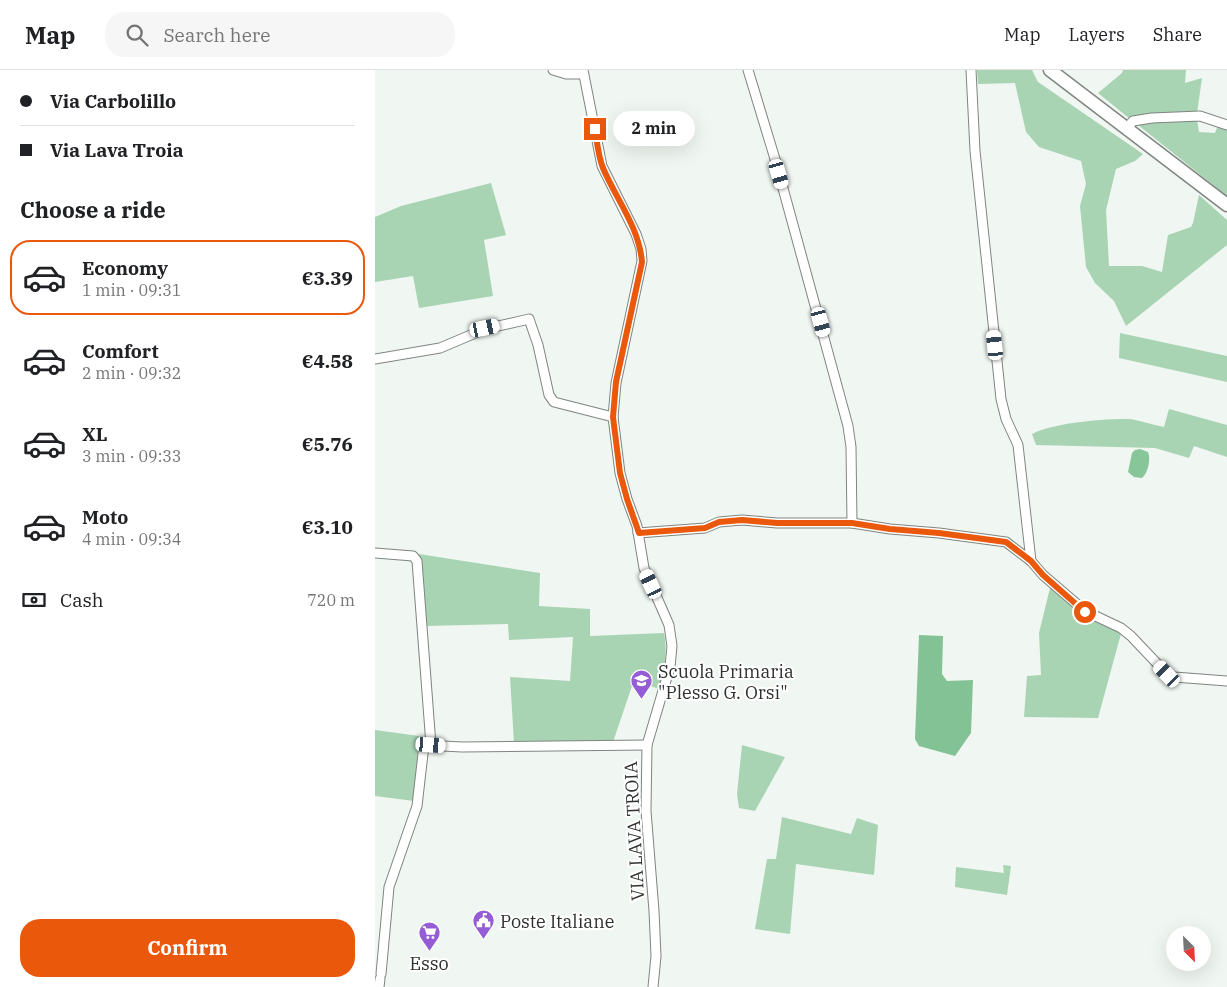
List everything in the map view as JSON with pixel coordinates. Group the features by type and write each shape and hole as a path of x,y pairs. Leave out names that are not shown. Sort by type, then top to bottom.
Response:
{"street":[{"path":"553,70 566,74 583,72"},
{"path":"748,70 775,159 848,426 851,447 852,523"},
{"path":"971,70 975,151 1001,399 1018,445 1031,561"},
{"path":"1050,70 1227,205"},
{"name":"VIA LAVA TROIA","path":"583,72 602,166 636,234 641,249 642,262 616,382 613,417 620,473 639,533 644,568 669,625 672,646 669,666 647,745 646,811 656,956 653,987"},
{"path":"1127,128 1133,121 1152,118 1200,116 1227,125"},
{"path":"375,359 440,348 485,328 529,319 538,346 549,395 553,402 613,417"},
{"path":"639,533 705,528 719,522 742,520 777,523 852,523 1006,542 1031,561 1043,575 1085,612 1121,628 1131,636 1167,674 1175,677 1227,682"},
{"path":"375,553 413,556 417,561 431,745"},
{"path":"380,980 389,887 417,806 424,745 462,747 647,745"}],"shaded area":[{"path":"977,70 1032,70 1038,82 1143,154 1135,161 1116,169 1106,210 1109,266 1142,266 1162,272 1168,235 1191,227 1199,195 1227,220 1227,245 1126,326 1114,301 1095,283 1086,267 1080,206 1086,184 1081,161 1039,147 1026,132 1015,83 978,84"},
{"path":"1123,70 1186,70 1185,83 1202,78 1197,113 1130,119 1098,93 1122,73"},
{"path":"1197,120 1199,132 1215,133 1218,125 1227,129 1227,196 1138,125 1152,121"},
{"path":"491,183 506,235 484,240 493,296 419,308 413,276 375,282 375,217 401,206"},
{"path":"1120,333 1227,356 1227,382 1119,358"},
{"path":"1169,409 1227,425 1227,457 1194,446 1189,458 1155,448 1036,445 1032,434 1065,424 1107,419 1133,420 1164,427"},
{"path":"1140,449 1148,452 1149,458 1147,469 1142,478 1134,477 1128,472 1132,453"},
{"path":"419,554 540,573 539,606 590,609 590,636 664,633 664,668 659,689 634,680 613,742 514,743 510,677 570,681 573,637 509,640 508,624 425,626"},
{"path":"1051,584 1122,630 1098,718 1024,717 1027,676 1041,675 1039,633"},
{"path":"919,635 943,636 942,674 947,681 973,680 971,733 955,756 919,746 915,739"},
{"path":"375,730 419,736 414,801 375,796"},
{"path":"742,745 785,757 755,811 739,808 737,794"},
{"path":"782,817 851,834 857,818 878,825 874,875 796,864 790,934 755,929 767,859 776,859"},
{"path":"1003,865 1011,866 1007,895 955,887 956,867 1004,873"}],"place":[{"name":"Scuola Primaria \"Plesso G. Orsi\"","path":"642,700"},
{"name":"Poste Italiane","path":"484,940"},
{"name":"Esso","path":"429,952"}],"route":[{"path":"595,129 602,166 636,234 641,249 642,262 616,382 613,417 620,473 639,533 705,528 719,522 742,520 777,523 852,523 1006,542 1031,561 1043,575 1085,612"}]}
